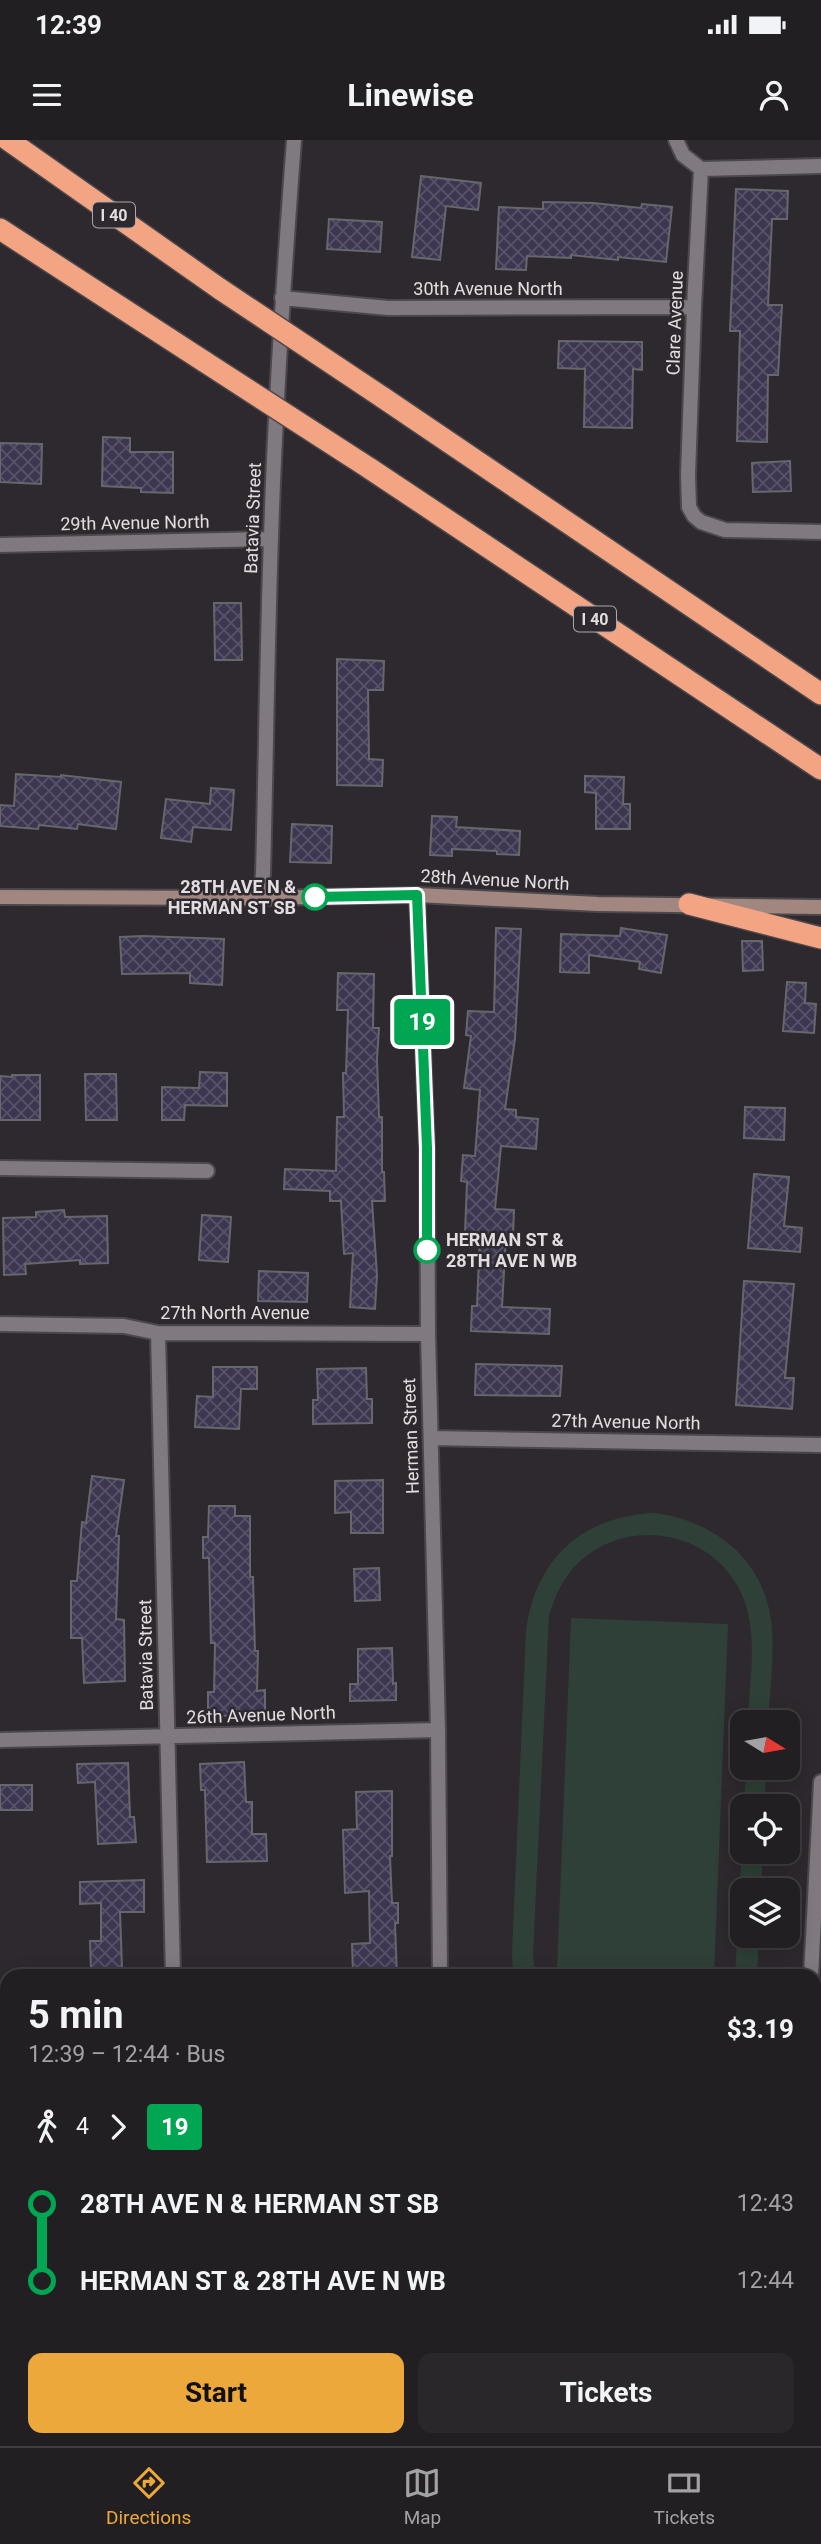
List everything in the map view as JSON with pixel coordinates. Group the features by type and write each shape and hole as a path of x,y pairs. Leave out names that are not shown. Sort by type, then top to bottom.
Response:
{"highway":[{"name":"I 40","path":"8,140 220,289 821,694"},
{"name":"I 40","path":"0,229 369,468 821,769"},
{"path":"689,904 821,938"}],"main road":[{"name":"28th Avenue North","path":"0,897 260,898 417,895 598,904 821,907"}],"street":[{"name":"Batavia Street","path":"260,898 263,874 271,539 282,298 294,140"},
{"path":"676,140 683,155 701,170 821,166"},
{"name":"Clare Avenue","path":"701,170 688,497 694,516 708,526 726,530 821,532"},
{"name":"30th Avenue North","path":"282,298 388,308 694,307"},
{"name":"29th Avenue North","path":"0,545 271,539"},
{"name":"Herman Street","path":"417,895 427,1148 440,1969"},
{"path":"0,1168 207,1171"},
{"name":"27th North Avenue","path":"0,1324 124,1326 158,1333 428,1334"},
{"name":"Batavia Street","path":"158,1333 173,1969"},
{"name":"27th Avenue North","path":"431,1438 821,1445"},
{"name":"26th Avenue North","path":"0,1740 438,1730"},
{"path":"811,1969 821,1782"}],"green space":[{"path":"655,1513 677,1517 716,1534 746,1561 758,1579 771,1620 772,1671 769,1710 749,1710 752,1641 747,1610 742,1595 729,1574 712,1557 692,1544 670,1537 647,1535 623,1538 600,1547 580,1561 561,1586 549,1616 534,1969 513,1969 526,1631 531,1605 540,1583 566,1546 605,1523 629,1516"},
{"path":"571,1618 728,1624 714,1969 557,1969"},
{"path":"745,1780 766,1780 765,1794 745,1794"},
{"path":"741,1864 762,1864 762,1878 740,1878"},
{"path":"737,1948 758,1948 757,1969 735,1969"}],"building":[{"path":"421,176 481,183 478,210 446,206 440,260 412,257"},
{"path":"736,189 788,191 787,219 772,219 768,305 782,305 778,375 768,375 767,442 737,441 740,331 730,331"},
{"path":"543,202 641,208 642,204 672,207 666,262 618,257 618,260 571,255 571,258 527,256 526,270 496,269 499,207 543,209"},
{"path":"329,219 382,222 380,252 327,249"},
{"path":"559,341 642,342 642,370 633,369 632,428 584,427 585,369 558,368"},
{"path":"103,437 130,438 130,452 173,452 173,493 141,492 141,488 102,486"},
{"path":"0,443 42,444 41,484 0,482"},
{"path":"790,461 791,491 753,492 752,463"},
{"path":"214,603 241,603 242,660 215,660"},
{"path":"337,659 384,661 383,690 368,690 369,759 383,760 382,786 337,785"},
{"path":"16,774 61,775 121,782 116,829 78,824 77,829 39,825 38,829 0,826 0,805 14,806"},
{"path":"585,776 624,777 623,804 630,804 630,829 596,829 596,793 585,792"},
{"path":"211,788 234,790 231,830 193,827 191,842 161,838 166,799 210,804"},
{"path":"432,816 457,817 456,827 520,831 519,855 452,849 452,856 430,855"},
{"path":"292,824 332,826 331,863 290,862"},
{"path":"496,928 521,929 515,1039 505,1109 516,1110 516,1117 538,1119 536,1149 501,1146 495,1209 514,1210 513,1236 506,1236 502,1307 550,1309 549,1334 471,1331 472,1306 477,1306 480,1234 465,1233 467,1182 461,1181 463,1155 475,1156 480,1090 464,1088 471,1036 466,1035 468,1011 494,1012"},
{"path":"621,928 667,935 661,973 639,969 640,962 589,955 589,973 560,972 561,934 620,936"},
{"path":"120,937 224,939 222,985 190,983 190,973 122,974"},
{"path":"742,941 762,941 763,970 743,971"},
{"path":"338,973 374,974 373,1028 379,1028 379,1117 382,1117 385,1201 372,1201 377,1275 375,1309 350,1307 353,1253 344,1254 341,1201 330,1201 330,1191 284,1189 285,1169 336,1171 337,1117 344,1117 343,1073 346,1073 348,1010 337,1010"},
{"path":"787,982 806,983 805,1003 816,1004 814,1033 783,1031"},
{"path":"200,1072 227,1073 227,1106 185,1105 184,1120 162,1120 162,1087 199,1088"},
{"path":"85,1074 116,1074 117,1120 86,1120"},
{"path":"40,1075 40,1120 0,1120 0,1076"},
{"path":"745,1107 785,1108 784,1140 744,1138"},
{"path":"754,1174 789,1177 784,1226 802,1228 800,1252 748,1248"},
{"path":"64,1210 65,1217 107,1216 108,1263 80,1264 80,1260 25,1264 26,1274 4,1275 3,1218 36,1217 36,1212"},
{"path":"202,1215 231,1217 228,1262 199,1260"},
{"path":"259,1271 308,1273 307,1302 258,1301"},
{"path":"744,1281 794,1284 785,1378 794,1378 792,1409 736,1405"},
{"path":"476,1364 562,1366 560,1396 475,1395"},
{"path":"213,1367 257,1367 257,1389 241,1389 239,1429 195,1427 197,1396 213,1397"},
{"path":"366,1368 367,1399 372,1399 372,1423 313,1424 313,1400 318,1400 317,1369"},
{"path":"92,1476 124,1480 116,1536 119,1536 116,1619 124,1620 125,1681 84,1683 82,1638 71,1638 71,1581 77,1581 82,1522 86,1523"},
{"path":"383,1480 383,1533 351,1533 351,1512 335,1513 335,1481"},
{"path":"209,1506 235,1506 235,1516 250,1516 250,1577 253,1577 255,1651 258,1651 257,1691 265,1690 265,1715 208,1716 208,1692 214,1692 215,1643 211,1643 209,1558 203,1558 203,1537 208,1537"},
{"path":"379,1568 380,1600 355,1601 354,1569"},
{"path":"392,1648 396,1700 350,1701 350,1684 358,1684 358,1649"},
{"path":"244,1762 246,1802 252,1802 252,1834 266,1834 267,1861 207,1862 205,1790 201,1790 200,1764"},
{"path":"128,1763 130,1817 134,1817 136,1842 98,1844 95,1782 78,1783 77,1764"},
{"path":"0,1785 32,1785 32,1810 0,1810"},
{"path":"392,1791 390,1856 392,1903 398,1903 398,1923 395,1923 397,1969 353,1969 352,1944 370,1943 369,1891 345,1893 343,1830 357,1829 356,1792"},
{"path":"144,1880 144,1912 120,1912 122,1968 91,1969 90,1941 101,1941 101,1903 80,1904 80,1882"}],"bus line":[{"name":"19","path":"315,897 417,895 427,1148 427,1250"}],"place":[{"name":"28TH AVE N & HERMAN ST SB","path":"315,897"},
{"name":"HERMAN ST & 28TH AVE N WB","path":"427,1250"}]}
